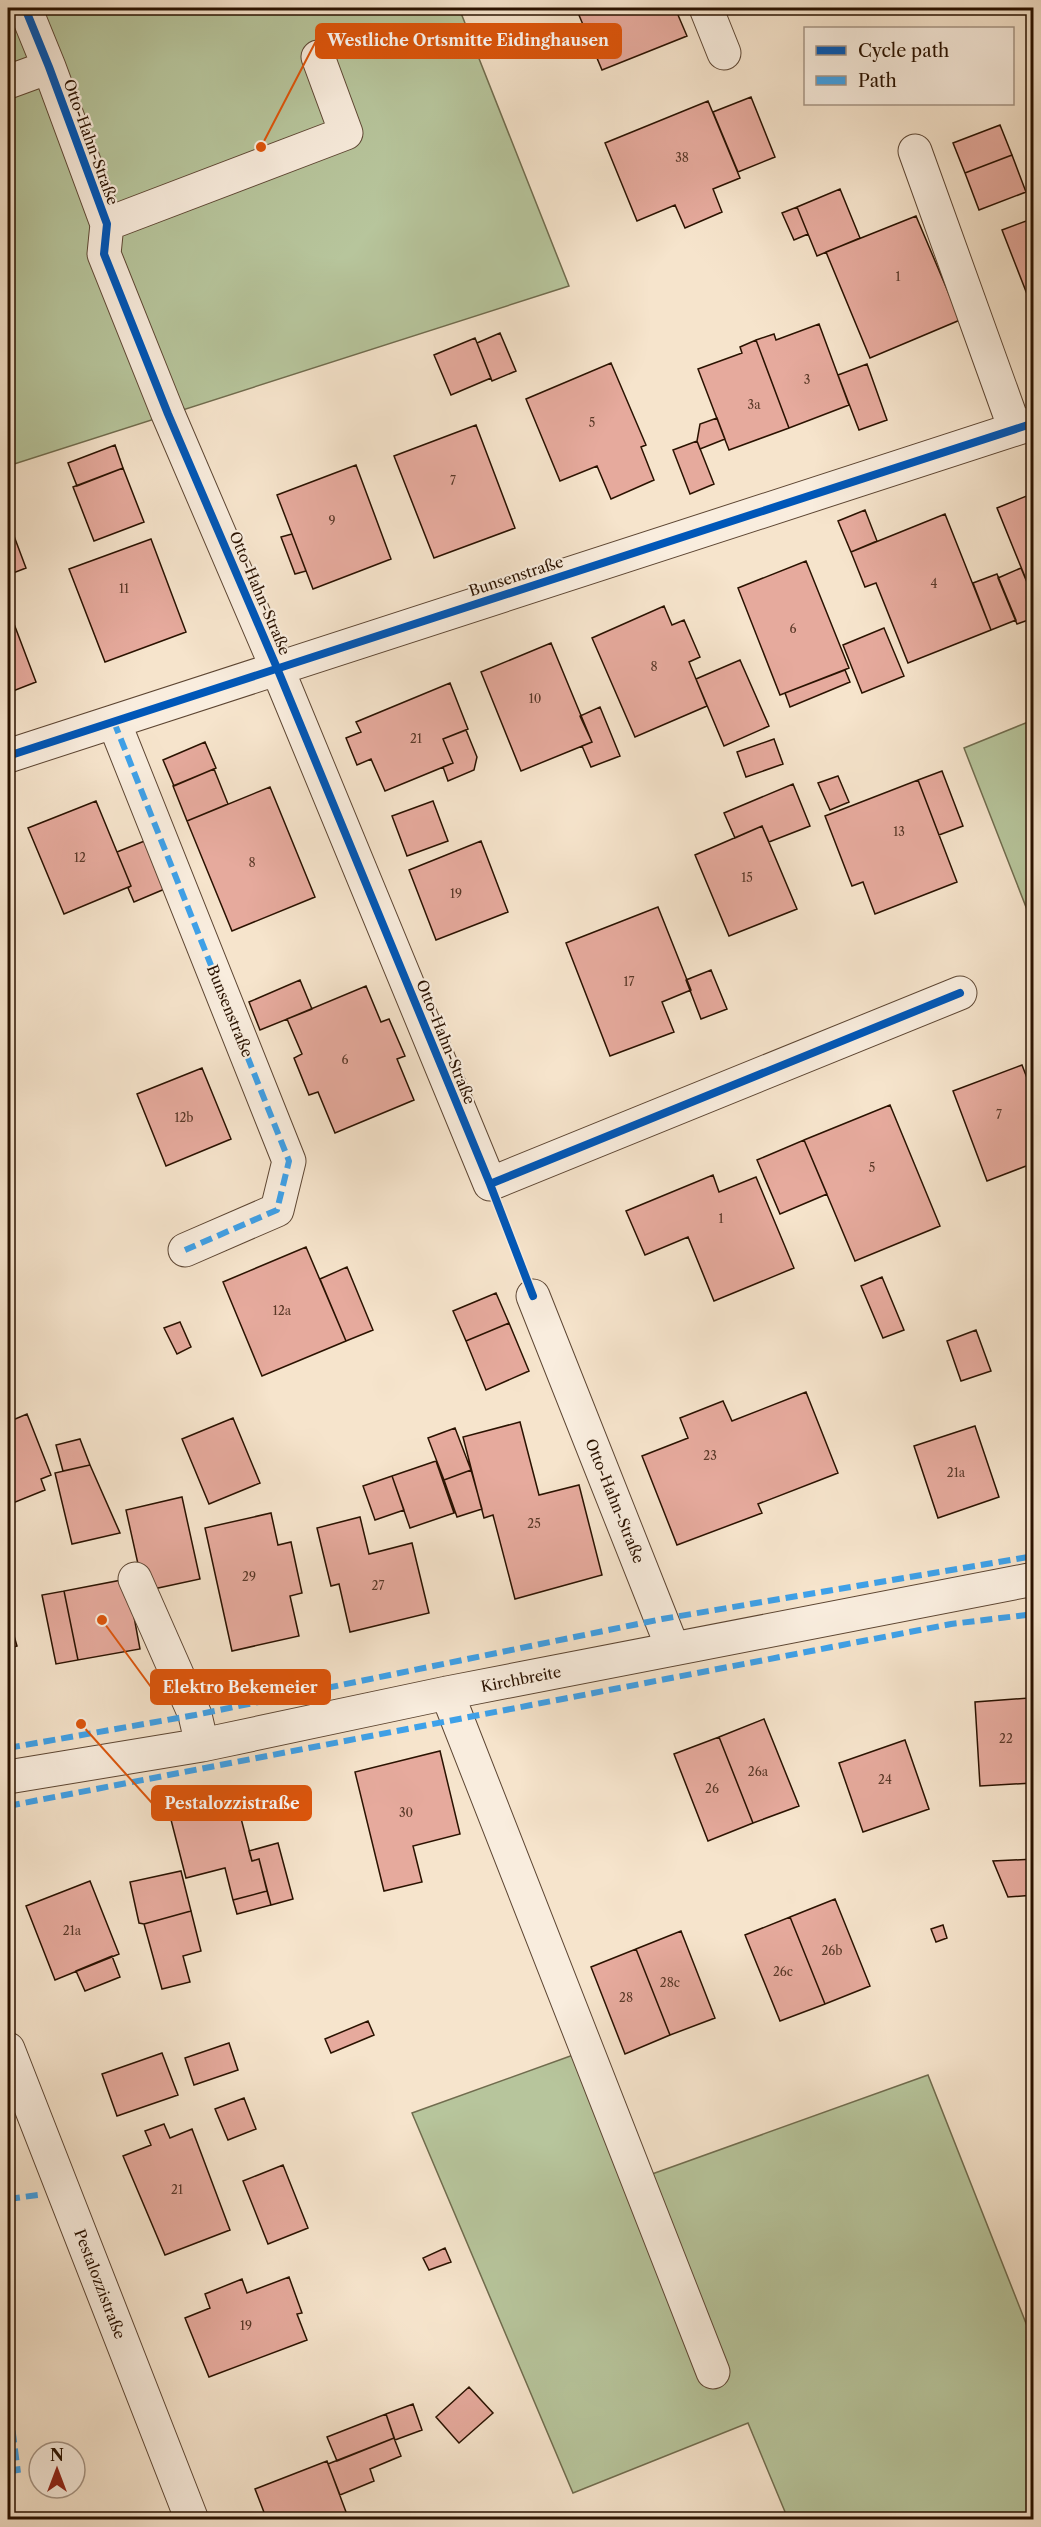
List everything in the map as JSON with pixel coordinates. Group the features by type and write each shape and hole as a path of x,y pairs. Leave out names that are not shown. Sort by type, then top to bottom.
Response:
{"street":[{"name":"Otto-Hahn-Straße","path":"25,8 107,224 104,254 168,414 277,668 490,1184 960,993"},
{"path":"706,8 724,52"},
{"path":"107,224 346,133 318,57"},
{"path":"8,82 49,67"},
{"path":"915,151 1024,426"},
{"name":"Bunsenstraße","path":"8,756 1024,426"},
{"name":"Bunsenstraße","path":"114,722 289,1161 277,1210 185,1250"},
{"name":"Otto-Hahn-Straße","path":"533,1296 673,1649"},
{"name":"Kirchbreite","path":"8,1777 202,1745 447,1694 1034,1579"},
{"path":"135,1580 195,1715 202,1745"},
{"path":"447,1694 713,2372"},
{"name":"Pestalozzistraße","path":"8,2049 192,2520"}],"green space":[{"path":"8,8 459,8 569,286 8,466"},
{"path":"1033,720 1033,925 964,748"},
{"path":"576,2054 627,2183 928,2075 1033,2341 1033,2519 788,2519 748,2423 573,2493 412,2113"}],"building":[{"path":"576,8 675,8 687,36 602,70"},
{"path":"751,97 775,157 738,172 713,112"},
{"path":"708,101 740,178 713,189 722,212 685,228 675,205 637,221 605,143"},
{"path":"1000,125 1012,155 965,173 953,143"},
{"path":"1012,155 1026,192 979,210 965,173"},
{"path":"840,189 860,238 817,256 797,207"},
{"path":"797,207 808,234 794,240 782,213"},
{"path":"916,216 960,320 870,358 826,252"},
{"path":"1034,218 1034,312 1002,230"},
{"path":"819,324 849,405 789,428 756,340 774,334 776,340"},
{"path":"500,333 516,371 492,381 477,343"},
{"path":"475,338 491,378 451,395 434,355"},
{"path":"756,340 789,428 729,450 698,369 742,353 740,347"},
{"path":"611,363 646,445 641,447 654,480 611,499 597,466 560,481 526,399"},
{"path":"867,364 887,420 859,430 838,375"},
{"path":"717,418 725,439 700,449 697,441 700,424"},
{"path":"476,425 515,528 434,558 394,456"},
{"path":"697,441 714,484 690,494 673,450"},
{"path":"115,445 123,468 77,486 68,463"},
{"path":"356,465 391,559 313,589 277,495"},
{"path":"123,468 144,522 94,541 73,487"},
{"path":"1034,493 1034,599 997,508"},
{"path":"865,510 877,541 851,552 838,521"},
{"path":"945,514 991,630 908,663 876,583 865,587 851,552"},
{"path":"11,528 26,568 8,575 8,529"},
{"path":"292,534 306,571 295,574 281,537"},
{"path":"151,539 186,632 105,662 69,569"},
{"path":"806,561 849,668 780,695 738,588"},
{"path":"1021,568 1034,599 1034,618 1017,624 998,578"},
{"path":"997,574 1016,620 991,630 973,583"},
{"path":"664,606 672,625 684,620 700,657 689,662 707,706 635,737 592,638"},
{"path":"8,608 36,682 8,693"},
{"path":"884,628 904,676 862,693 843,645"},
{"path":"551,643 592,742 521,771 481,672"},
{"path":"740,660 769,726 724,746 696,679"},
{"path":"845,670 850,682 790,707 785,693"},
{"path":"450,683 468,729 443,739 453,763 385,791 371,759 357,765 346,738 361,732 356,722"},
{"path":"600,707 620,756 591,767 582,746 592,742 580,716"},
{"path":"466,730 477,757 474,770 448,781 443,767 453,763 443,739"},
{"path":"774,739 783,764 746,777 737,752"},
{"path":"205,742 216,768 174,786 163,760"},
{"path":"214,769 228,804 187,821 173,786"},
{"path":"942,771 963,826 939,835 918,780"},
{"path":"838,776 849,802 830,810 818,783"},
{"path":"918,780 957,882 875,914 863,882 852,886 825,816"},
{"path":"793,784 810,826 769,842 762,826 735,838 724,813"},
{"path":"270,787 315,897 232,931 187,821"},
{"path":"96,801 131,886 64,914 28,828"},
{"path":"433,801 448,841 407,856 392,816"},
{"path":"762,826 797,909 729,936 695,855"},
{"path":"147,840 167,888 134,902 128,888 131,886 117,852"},
{"path":"481,841 508,912 436,940 409,870"},
{"path":"658,907 691,990 662,1002 674,1032 610,1056 566,943"},
{"path":"711,970 727,1009 701,1019 686,980"},
{"path":"300,980 312,1009 260,1030 249,1002"},
{"path":"366,986 381,1022 389,1019 405,1056 397,1059 414,1100 335,1133 318,1092 309,1095 294,1058 302,1054 287,1019"},
{"path":"1022,1065 1034,1096 1034,1163 987,1181 953,1091"},
{"path":"202,1068 231,1139 166,1166 137,1094"},
{"path":"890,1105 940,1226 855,1261 804,1140"},
{"path":"804,1140 827,1194 780,1214 757,1160"},
{"path":"713,1175 719,1192 756,1177 794,1268 714,1301 688,1237 645,1255 626,1211"},
{"path":"306,1247 346,1341 262,1376 223,1282"},
{"path":"347,1267 373,1330 346,1341 320,1279"},
{"path":"882,1277 904,1330 883,1338 861,1286"},
{"path":"496,1293 509,1323 466,1341 453,1311"},
{"path":"180,1322 191,1347 177,1354 164,1328"},
{"path":"509,1323 529,1371 486,1390 466,1341"},
{"path":"976,1330 991,1371 961,1381 947,1341"},
{"path":"806,1392 838,1473 758,1504 762,1513 677,1545 642,1456 688,1438 680,1418 723,1401 732,1421"},
{"path":"27,1414 51,1475 41,1479 45,1490 8,1505 8,1422"},
{"path":"233,1418 260,1483 209,1504 182,1439"},
{"path":"520,1422 539,1495 579,1485 602,1575 515,1599 493,1515 484,1518 463,1437"},
{"path":"975,1426 999,1497 938,1518 914,1446"},
{"path":"455,1428 471,1470 444,1480 428,1438"},
{"path":"80,1439 90,1465 63,1471 56,1445"},
{"path":"436,1461 454,1513 410,1528 392,1476"},
{"path":"90,1465 120,1533 72,1544 55,1473"},
{"path":"471,1470 482,1509 457,1517 444,1480"},
{"path":"392,1476 404,1510 375,1520 363,1486"},
{"path":"182,1497 200,1579 144,1591 126,1510"},
{"path":"271,1513 278,1545 291,1542 302,1593 290,1596 299,1636 232,1651 205,1528"},
{"path":"360,1517 369,1554 412,1543 429,1613 350,1632 339,1584 331,1586 317,1528"},
{"path":"127,1579 140,1649 78,1660 64,1591"},
{"path":"64,1591 78,1660 56,1664 42,1595"},
{"path":"8,1615 17,1646 8,1649"},
{"path":"1028,1691 1034,1691 1034,1773 1033,1773"},
{"path":"1029,1698 1033,1783 980,1786 975,1702"},
{"path":"764,1719 799,1806 753,1823 719,1737"},
{"path":"719,1737 753,1823 708,1841 674,1754"},
{"path":"905,1740 929,1809 863,1832 839,1763"},
{"path":"440,1751 460,1834 413,1846 422,1882 384,1891 355,1772"},
{"path":"235,1795 252,1861 259,1859 267,1891 233,1900 225,1868 186,1878 169,1812"},
{"path":"278,1843 293,1899 271,1905 259,1859 252,1861 249,1851"},
{"path":"1034,1859 1034,1895 1008,1897 993,1861"},
{"path":"181,1871 191,1911 144,1924 139,1923 130,1882"},
{"path":"90,1881 119,1954 55,1980 26,1906"},
{"path":"267,1891 271,1905 237,1914 233,1900"},
{"path":"835,1899 870,1986 825,2004 790,1917"},
{"path":"191,1911 201,1951 183,1956 190,1982 162,1989 144,1924"},
{"path":"790,1917 825,2004 780,2021 745,1935"},
{"path":"943,1925 947,1938 936,1942 931,1929"},
{"path":"681,1931 715,2018 670,2035 636,1949"},
{"path":"636,1949 670,2035 625,2054 591,1967"},
{"path":"112,1956 120,1977 85,1991 76,1971"},
{"path":"368,2021 374,2035 331,2053 325,2039"},
{"path":"229,2043 238,2070 194,2085 185,2058"},
{"path":"162,2053 178,2095 117,2116 102,2074"},
{"path":"244,2098 256,2129 228,2140 215,2109"},
{"path":"164,2124 170,2138 192,2129 230,2230 165,2255 123,2156 151,2145 145,2131"},
{"path":"283,2165 308,2228 268,2244 243,2181"},
{"path":"445,2248 451,2262 429,2270 423,2258"},
{"path":"289,2277 302,2313 297,2314 307,2340 209,2377 185,2318 210,2308 205,2294 242,2279 247,2293"},
{"path":"469,2387 493,2413 459,2443 436,2417"},
{"path":"413,2404 422,2430 395,2440 386,2414"},
{"path":"386,2414 394,2438 337,2461 327,2437"},
{"path":"394,2438 401,2456 370,2469 374,2481 340,2495 328,2464"},
{"path":"327,2461 349,2520 267,2520 255,2489"}],"marked path":[{"path":"114,722 289,1161 277,1210 185,1250"},
{"path":"8,1748 195,1715 662,1619 1034,1556"},
{"path":"8,1806 951,1624 1034,1614"},
{"path":"8,2199 38,2195"},
{"path":"8,2395 18,2473"}],"cycle path":[{"path":"25,8 107,224 104,254 168,414 277,668 490,1184 533,1296"},
{"path":"8,756 1034,423"},
{"path":"490,1184 960,993"}],"place":[{"name":"Westliche Ortsmitte Eidinghausen","path":"261,147"},
{"name":"Elektro Bekemeier","path":"102,1620"},
{"name":"Pestalozzistraße","path":"81,1724"}]}
